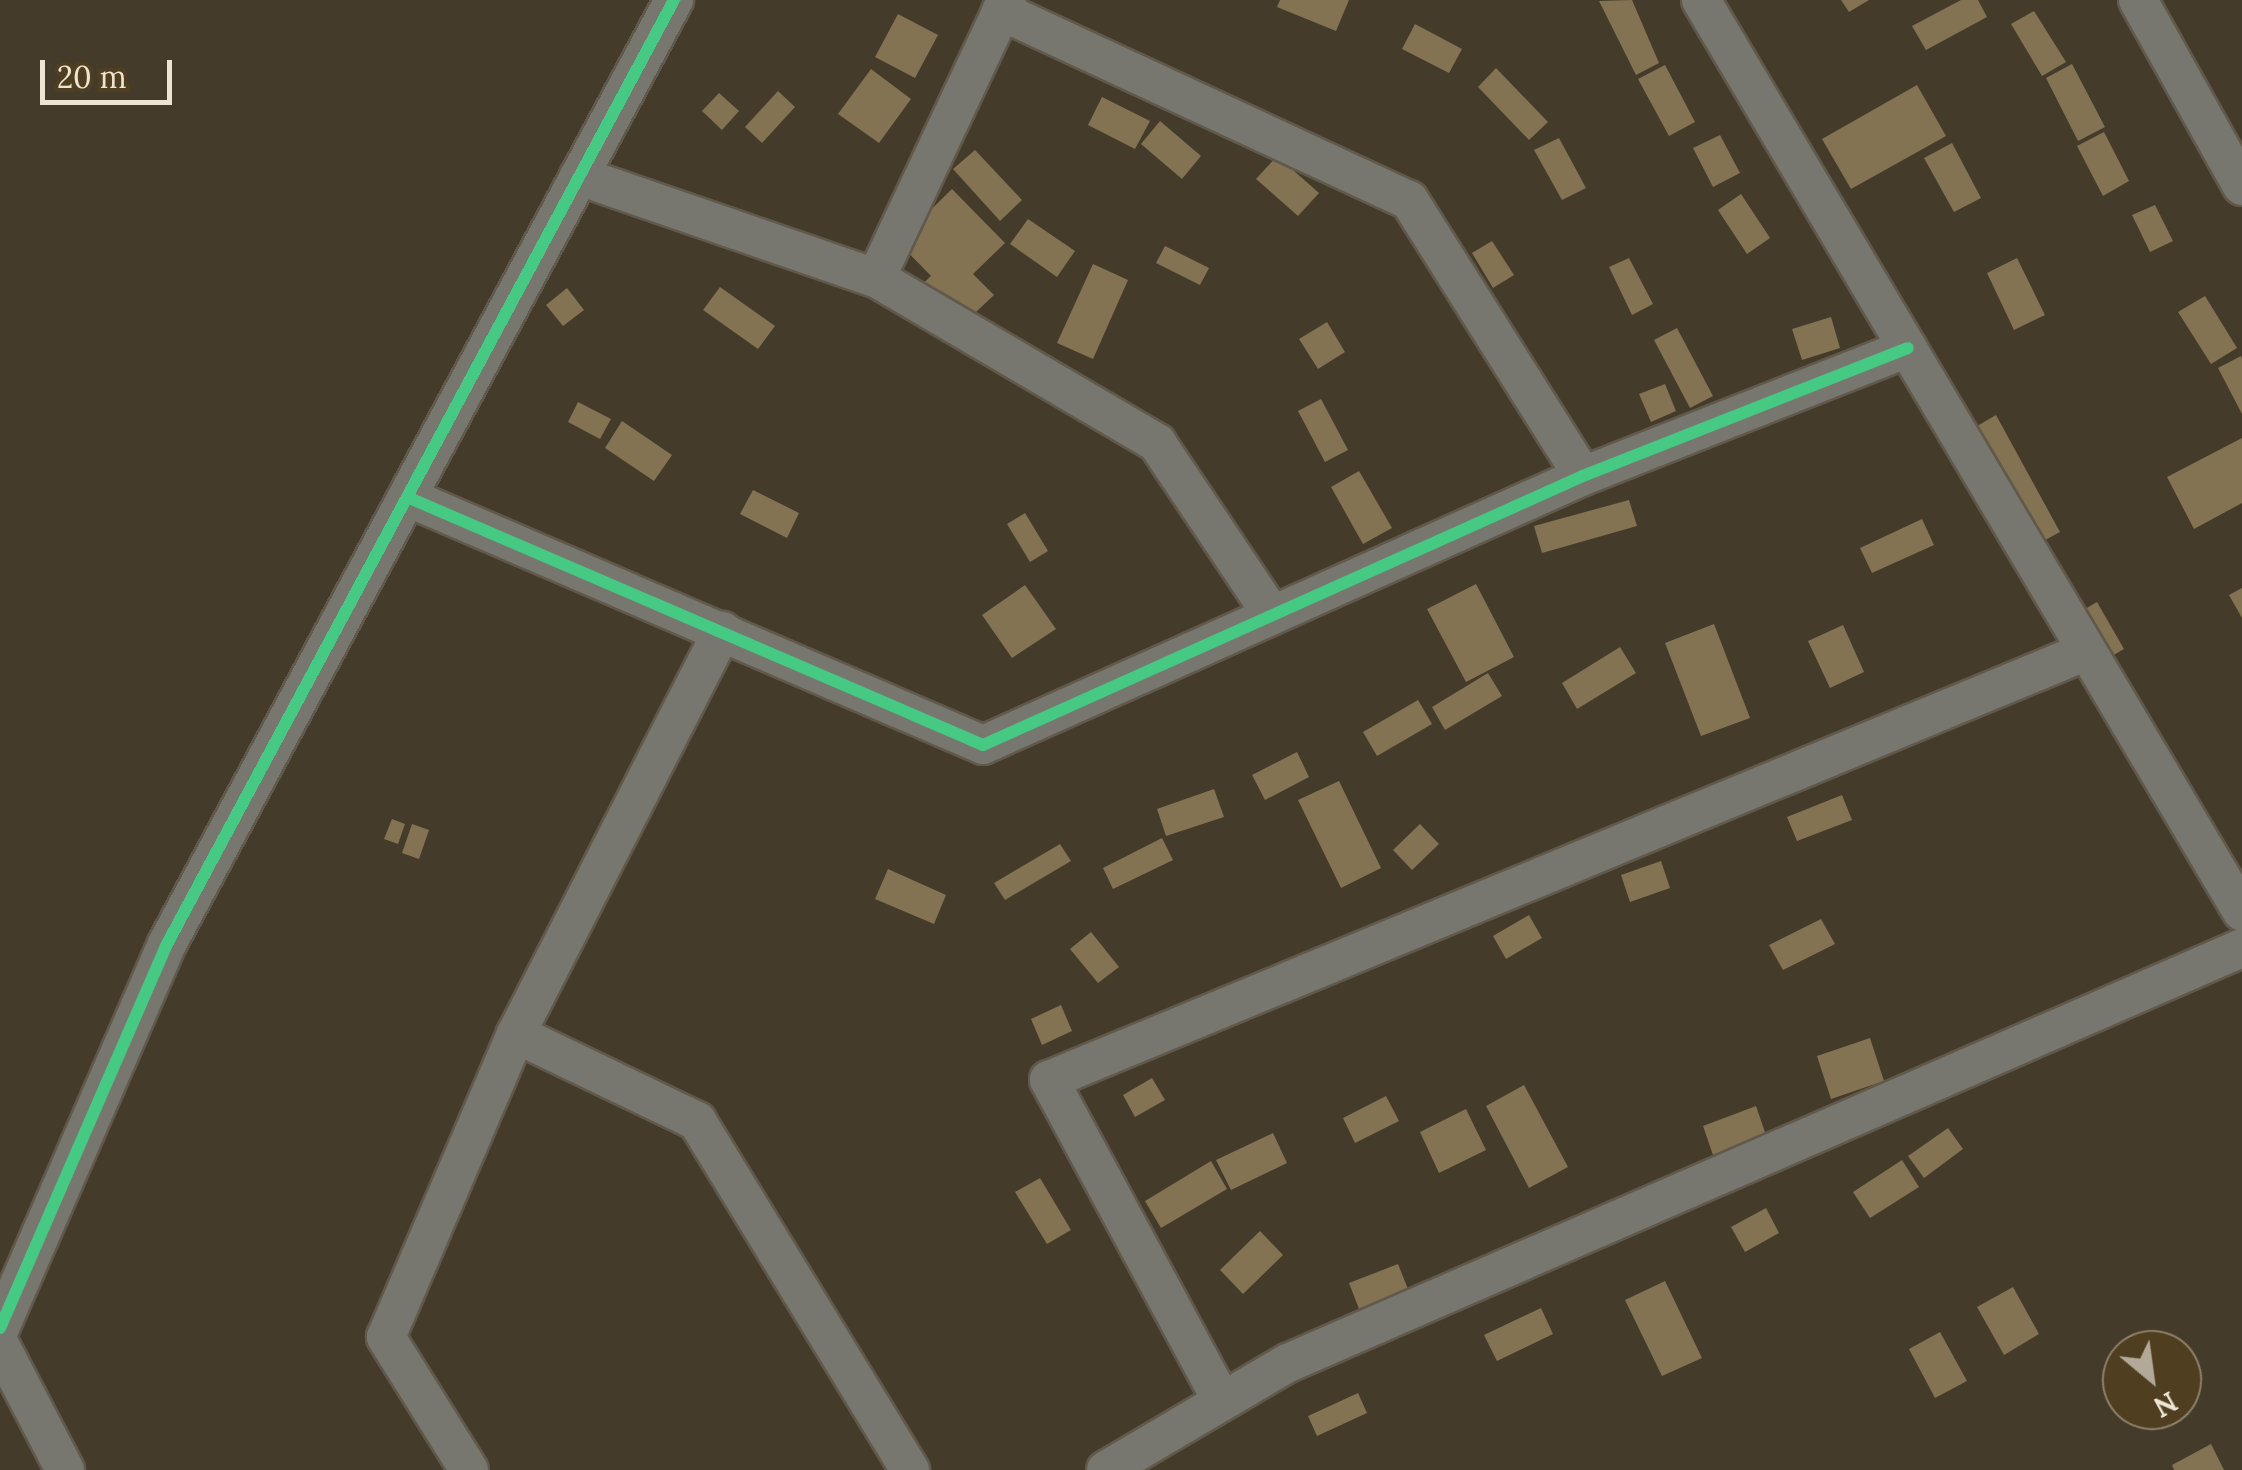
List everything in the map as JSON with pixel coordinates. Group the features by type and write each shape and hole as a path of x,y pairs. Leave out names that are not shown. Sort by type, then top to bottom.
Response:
{"street":[{"path":"0,1328 166,944 674,0"},
{"path":"1702,0 2242,912"},
{"path":"2138,0 2242,186"},
{"path":"876,278 1004,6 1409,200 1583,476"},
{"path":"579,176 876,278 1157,443 1272,616"},
{"path":"406,497 984,744 1583,476 1908,348"},
{"path":"470,1470 386,1337 516,1034 722,631"},
{"path":"1222,1402 1049,1080 2087,651"},
{"path":"1106,1470 1288,1363 2242,948"},
{"path":"516,1034 697,1121 910,1470"},
{"path":"0,1345 65,1470"}],"building":[{"path":"1280,0 1349,0 1336,31 1277,7"},
{"path":"1632,0 1659,63 1636,75 1599,1"},
{"path":"1841,0 1869,0 1849,12"},
{"path":"1961,0 1978,0 1987,17 1926,50 1912,26"},
{"path":"2034,11 2066,62 2042,76 2011,24"},
{"path":"898,14 938,35 915,78 875,57"},
{"path":"1415,24 1462,49 1449,73 1402,49"},
{"path":"2072,64 2105,127 2078,141 2046,78"},
{"path":"1665,65 1695,122 1669,136 1638,79"},
{"path":"1496,68 1548,122 1529,140 1478,87"},
{"path":"871,69 911,99 879,143 838,114"},
{"path":"1917,85 1946,136 1851,189 1822,139"},
{"path":"778,91 795,107 762,143 745,127"},
{"path":"719,93 739,111 722,130 702,111"},
{"path":"1102,97 1150,121 1135,149 1088,125"},
{"path":"1160,121 1201,156 1182,179 1141,144"},
{"path":"2104,132 2129,181 2103,196 2077,146"},
{"path":"1720,135 1740,173 1713,187 1693,148"},
{"path":"1559,138 1586,188 1562,200 1534,150"},
{"path":"1952,143 1981,198 1954,212 1924,158"},
{"path":"975,150 1022,200 1000,221 953,169"},
{"path":"1277,156 1319,193 1298,216 1256,179"},
{"path":"952,189 1005,243 973,274 994,295 957,330 917,289 931,276 898,242"},
{"path":"1741,194 1770,238 1747,254 1718,210"},
{"path":"2155,205 2173,241 2150,252 2132,215"},
{"path":"1028,219 1075,251 1057,277 1010,244"},
{"path":"1492,241 1514,275 1493,288 1472,253"},
{"path":"1165,246 1209,268 1200,285 1156,263"},
{"path":"1629,258 1653,304 1632,315 1609,267"},
{"path":"2017,258 2045,315 2014,330 1987,273"},
{"path":"1093,264 1128,280 1093,359 1057,343"},
{"path":"720,287 775,326 758,349 703,310"},
{"path":"567,288 584,310 563,326 546,305"},
{"path":"2205,296 2237,348 2211,364 2178,312"},
{"path":"1831,317 1840,348 1802,360 1792,329"},
{"path":"1327,322 1345,352 1318,369 1299,339"},
{"path":"1677,328 1713,396 1690,408 1654,340"},
{"path":"2241,356 2242,359 2242,414 2218,368"},
{"path":"1665,384 1676,411 1651,422 1639,394"},
{"path":"1321,399 1348,450 1325,462 1298,411"},
{"path":"578,402 611,419 600,439 568,422"},
{"path":"1996,415 2060,532 2034,546 1972,429"},
{"path":"622,421 672,455 654,481 605,448"},
{"path":"2242,438 2242,503 2194,529 2167,477"},
{"path":"1359,471 1392,528 1363,544 1331,487"},
{"path":"753,490 799,513 787,538 740,514"},
{"path":"1629,500 1637,526 1542,553 1534,526"},
{"path":"1025,513 1048,551 1030,562 1007,524"},
{"path":"1922,519 1934,545 1872,573 1860,548"},
{"path":"1476,584 1514,657 1466,682 1427,609"},
{"path":"1025,585 1056,629 1012,658 982,615"},
{"path":"2242,588 2242,618 2229,595"},
{"path":"2097,602 2124,649 2100,663 2073,616"},
{"path":"1714,624 1750,718 1701,736 1665,643"},
{"path":"1843,625 1864,672 1830,688 1808,641"},
{"path":"1620,647 1636,673 1577,709 1562,683"},
{"path":"1488,673 1502,696 1445,730 1432,707"},
{"path":"1418,700 1432,724 1377,756 1363,732"},
{"path":"1297,752 1309,777 1265,800 1252,775"},
{"path":"1339,781 1381,868 1341,888 1298,800"},
{"path":"1214,789 1224,817 1166,836 1157,809"},
{"path":"1842,795 1852,820 1797,841 1787,817"},
{"path":"392,819 405,824 398,844 384,839"},
{"path":"412,824 429,830 419,859 402,853"},
{"path":"1420,824 1439,844 1412,870 1393,850"},
{"path":"1162,838 1173,860 1113,889 1103,868"},
{"path":"1060,844 1071,861 1005,900 994,883"},
{"path":"1661,861 1670,888 1630,902 1621,875"},
{"path":"888,869 946,895 934,924 875,899"},
{"path":"1529,915 1542,938 1506,959 1493,936"},
{"path":"1821,919 1835,944 1783,970 1769,945"},
{"path":"1091,932 1119,967 1098,983 1070,949"},
{"path":"1061,1005 1072,1031 1042,1045 1031,1019"},
{"path":"1870,1038 1884,1081 1831,1099 1817,1056"},
{"path":"1152,1078 1165,1100 1135,1117 1123,1095"},
{"path":"1524,1085 1568,1167 1529,1188 1486,1106"},
{"path":"1386,1096 1399,1121 1355,1143 1343,1118"},
{"path":"1756,1106 1766,1135 1713,1155 1703,1126"},
{"path":"1466,1109 1486,1150 1439,1173 1420,1132"},
{"path":"1948,1128 1963,1149 1924,1178 1908,1156"},
{"path":"1273,1133 1287,1163 1231,1190 1216,1160"},
{"path":"1902,1160 1919,1187 1870,1218 1853,1192"},
{"path":"1211,1161 1227,1189 1161,1228 1145,1201"},
{"path":"1040,1178 1071,1230 1047,1244 1015,1192"},
{"path":"1766,1208 1779,1233 1745,1252 1731,1227"},
{"path":"1260,1231 1283,1255 1243,1294 1220,1270"},
{"path":"1398,1264 1408,1289 1359,1309 1349,1283"},
{"path":"1665,1281 1702,1358 1662,1376 1625,1300"},
{"path":"2013,1287 2039,1334 2004,1355 1977,1307"},
{"path":"1541,1308 1553,1334 1497,1361 1484,1335"},
{"path":"1940,1332 1967,1381 1935,1398 1909,1349"},
{"path":"1358,1393 1367,1413 1317,1436 1308,1416"},
{"path":"2211,1444 2224,1470 2174,1470 2172,1465"}],"cycle path":[{"path":"0,1328 167,944 674,0"},
{"path":"407,497 983,745 1583,476 1908,348"}]}
